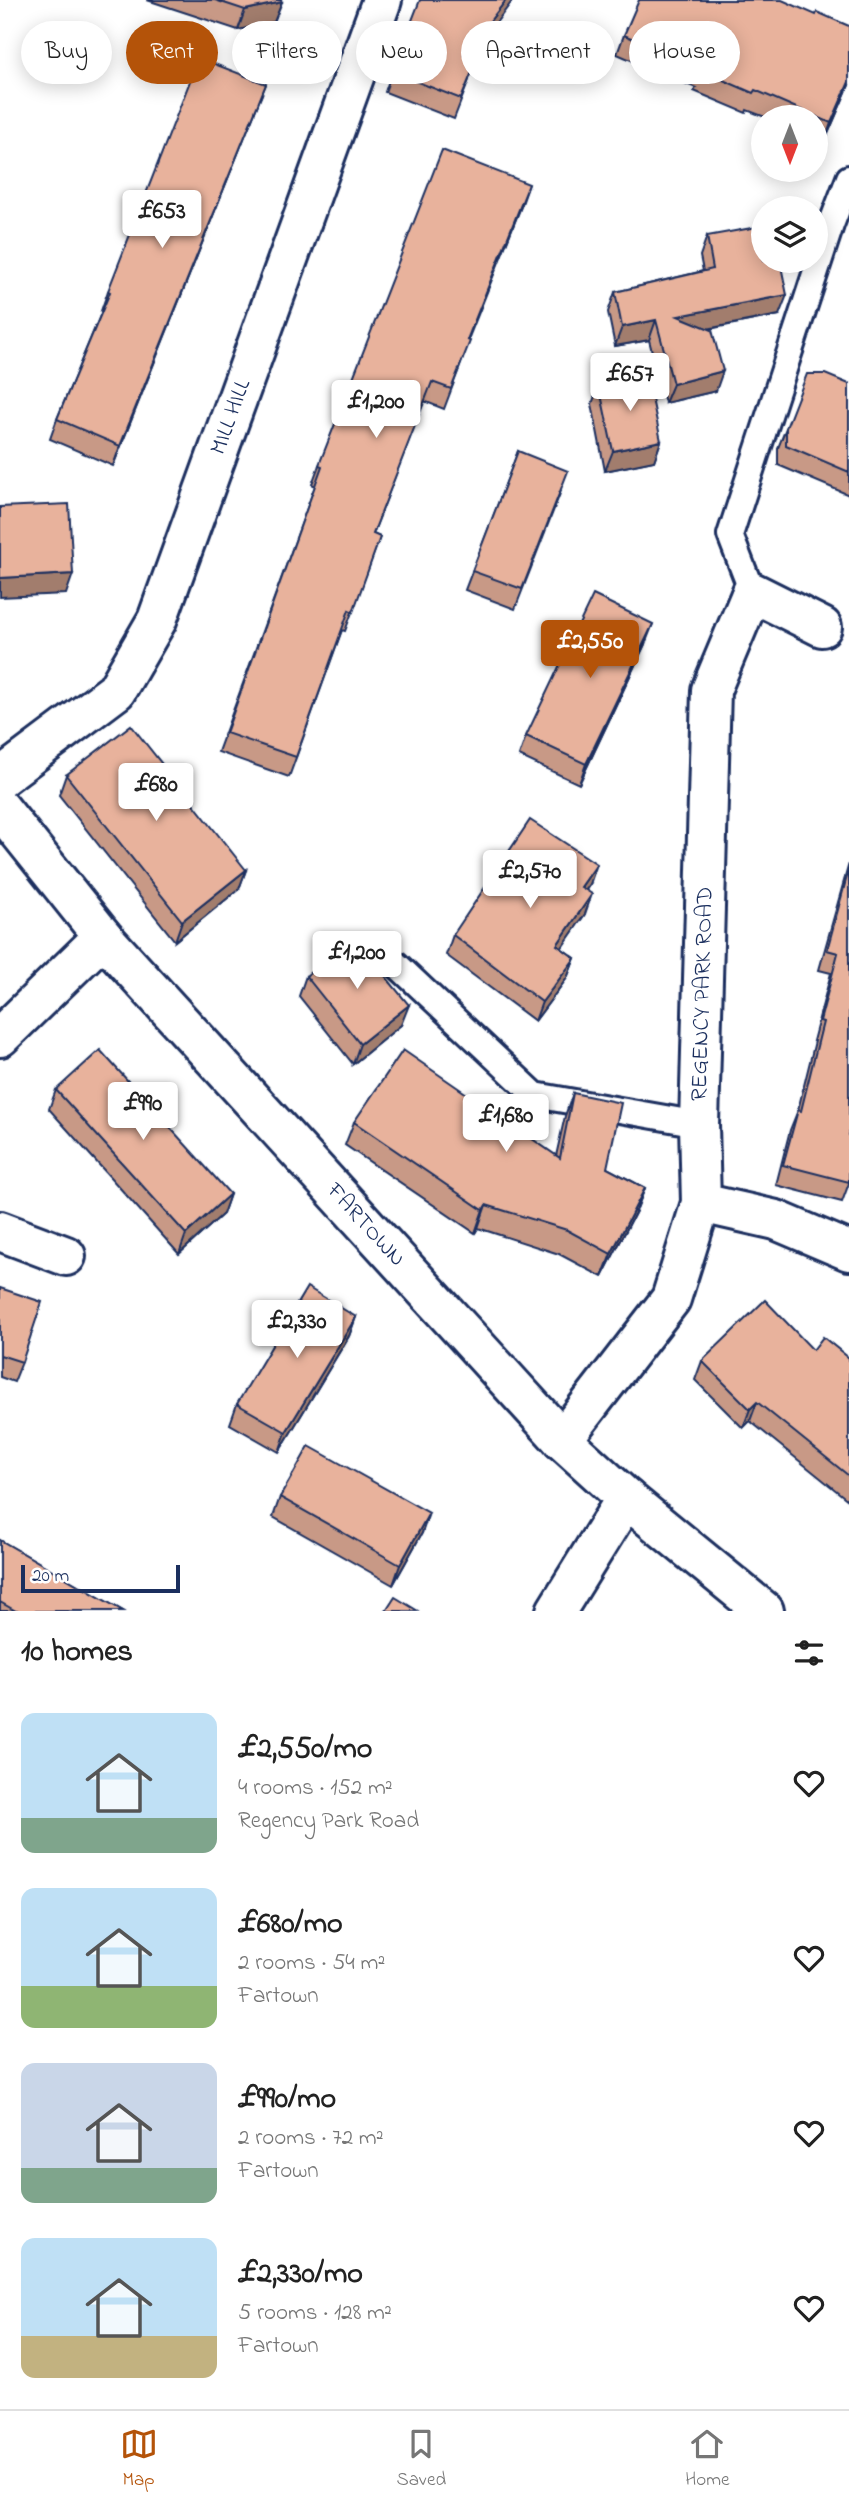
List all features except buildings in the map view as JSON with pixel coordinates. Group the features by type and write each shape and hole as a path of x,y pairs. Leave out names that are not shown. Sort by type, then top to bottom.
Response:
{"street":[{"name":"MILL HILL","path":"0,778 116,691 157,620 383,0"},
{"path":"752,592 822,627"},
{"name":"REGENCY PARK ROAD","path":"562,1440 671,1299 701,1203 699,1124 711,690 752,592"},
{"name":"FARTOWN","path":"0,808 103,937 562,1440 626,1498 764,1611"},
{"path":"0,1037 103,937"},
{"path":"701,1203 776,1220 849,1251"},
{"path":"0,1231 66,1256"},
{"path":"556,1611 626,1498"}],"lane":[{"path":"752,592 730,535 831,225 849,178"},
{"path":"396,964 535,1095 699,1124"}]}
